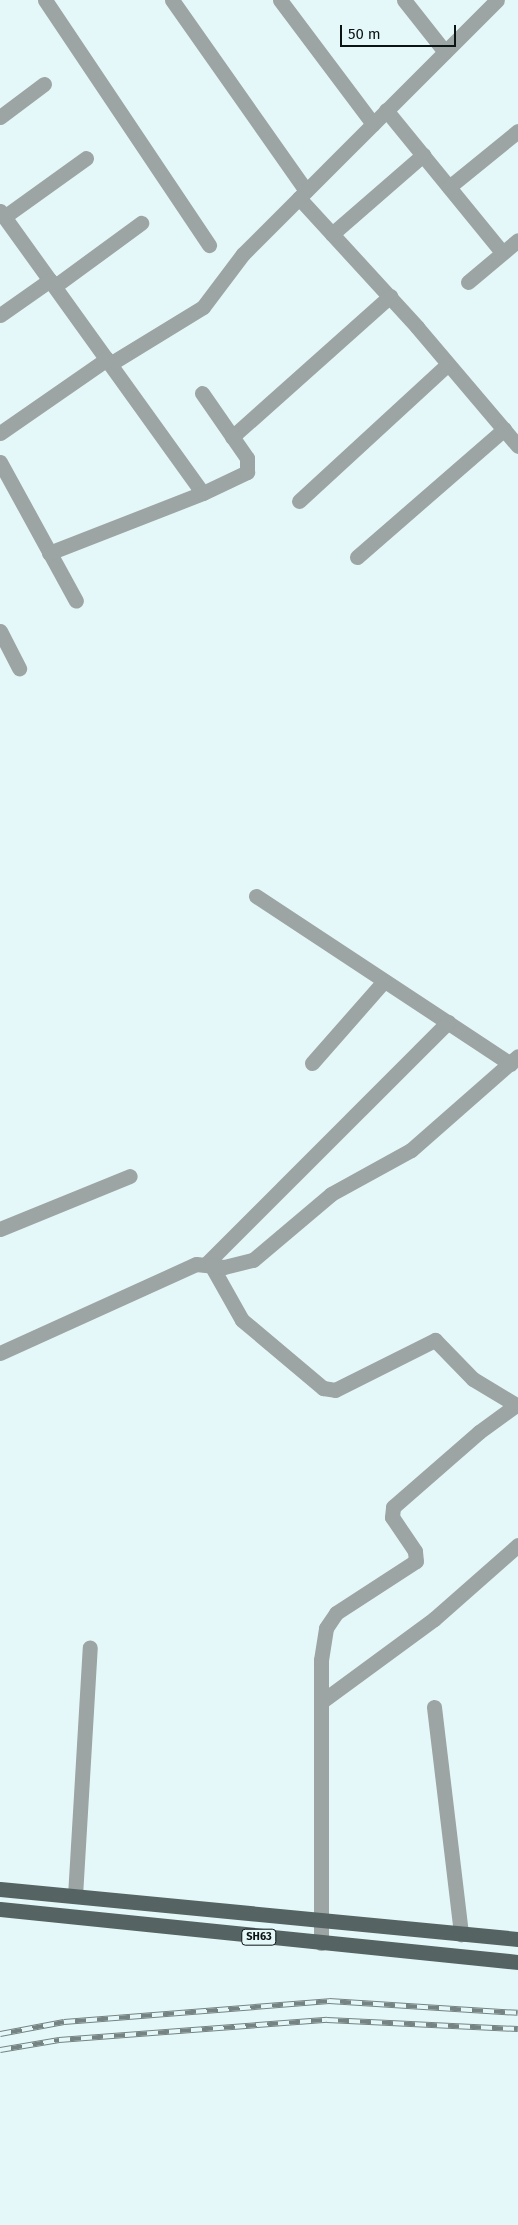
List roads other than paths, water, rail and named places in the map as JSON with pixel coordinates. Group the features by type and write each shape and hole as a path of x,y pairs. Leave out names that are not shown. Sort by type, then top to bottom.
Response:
{"main road":[{"name":"SH63","path":"0,1889 518,1939"},
{"name":"SH63","path":"0,1909 518,1962"}],"street":[{"path":"45,0 209,245"},
{"path":"172,0 302,194 332,234 390,296 518,446"},
{"path":"280,0 372,124"},
{"path":"404,0 445,52"},
{"path":"0,433 109,361 198,312 243,254 497,0"},
{"path":"0,117 44,84"},
{"path":"386,110 502,252"},
{"path":"449,187 518,131"},
{"path":"332,234 422,155"},
{"path":"86,158 1,214 203,493"},
{"path":"0,315 52,283 141,223"},
{"path":"468,282 518,240"},
{"path":"232,436 390,296"},
{"path":"299,501 448,364"},
{"path":"49,552 203,493 247,472 247,458 202,393"},
{"path":"357,557 504,429"},
{"path":"0,462 76,601"},
{"path":"0,631 19,668"},
{"path":"209,1264 224,1267 253,1260 331,1194 410,1150 514,1060 448,1022 256,896"},
{"path":"312,1063 384,981"},
{"path":"0,1352 209,1264 448,1022"},
{"path":"0,1229 130,1176"},
{"path":"209,1264 242,1320 323,1388 335,1390 435,1340 472,1379 517,1406 480,1432 393,1507 392,1517 415,1551 416,1561 330,1620 322,1648 321,1943"},
{"path":"321,1702 434,1619 518,1546"},
{"path":"76,1896 90,1647"},
{"path":"434,1708 461,1934"}],"railway":[{"path":"0,2034 64,2022 329,2001 518,2013"},
{"path":"0,2050 59,2040 327,2020 518,2029"}]}
